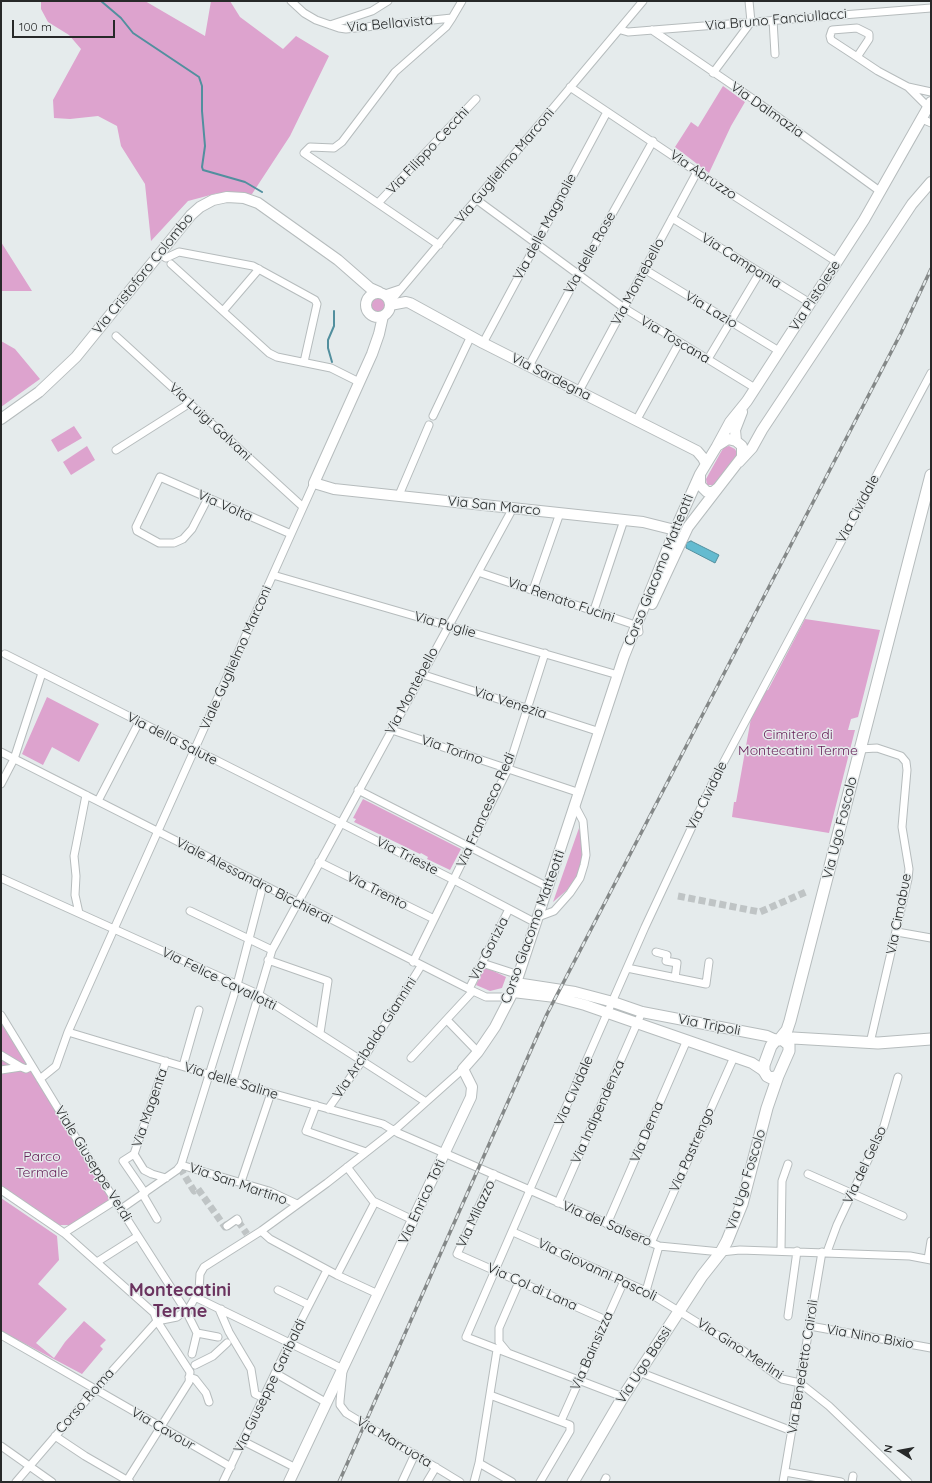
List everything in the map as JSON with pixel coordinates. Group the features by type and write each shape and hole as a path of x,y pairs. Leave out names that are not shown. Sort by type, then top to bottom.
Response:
{"main road":[{"name":"Via Pistoiese","path":"706,464 717,446 734,436 747,400 837,262 926,121 930,104"},
{"path":"717,446 734,436 749,441 762,430 912,204 931,182"},
{"name":"Via Cristoforo Colombo","path":"1,419 39,392 76,357 191,215 200,207 220,198 244,198 263,206 338,260 359,279 386,298"},
{"path":"359,279 366,302 366,309 370,314 375,333 372,354"},
{"path":"366,302 370,295 386,298 388,312 383,316 376,317 370,314"},
{"name":"Via Sardegna","path":"386,298 408,302 483,343 697,451 706,464"},
{"path":"314,483 372,354 383,316"},
{"name":"Corso Giacomo Matteotti","path":"638,629 686,531 718,488 752,448 762,430"},
{"path":"734,436 743,452 739,462"},
{"name":"Corso Giacomo Matteotti","path":"463,1069 478,1052 495,1027 514,987 620,671 638,629 675,530 706,464"},
{"path":"700,474 699,482 702,489 711,492 718,488"},
{"name":"Via Ugo Foscolo","path":"782,1043 790,1021 931,474"},
{"name":"Via San Marco","path":"314,483 334,489 624,520 658,525 675,530"},
{"path":"514,987 566,1000 638,1022 752,1063 769,1074"},
{"name":"Via Tripoli","path":"514,987 574,992 613,1002 642,1012 767,1036 782,1043"},
{"path":"769,1074 772,1046 782,1043 796,1045 856,1046 868,1043 931,1039"},
{"path":"769,1074 782,1043"},
{"name":"Via Enrico Toti","path":"289,1482 445,1153 472,1092 463,1069"},
{"name":"Via Ugo Foscolo","path":"721,1252 742,1204 767,1108 769,1074"},
{"name":"Via Ugo Bassi","path":"573,1482 639,1372 702,1276 721,1252"}],"street":[{"name":"Via Bellavista","path":"291,1 304,13 330,25 346,29 452,18 462,1"},
{"path":"330,25 372,11 388,1"},
{"name":"Via Guglielmo Marconi","path":"386,298 400,289 439,245 643,1"},
{"path":"713,73 751,22 749,1"},
{"name":"Via Bruno Fanciullacci","path":"620,30 628,32 931,8"},
{"path":"849,14 850,28"},
{"path":"439,245 379,202 304,153 310,147 334,148 342,142 396,72 446,27 452,18"},
{"path":"773,20 775,54"},
{"path":"857,57 870,37 860,29 850,28 832,30 830,36 831,40 878,71 908,87 930,104"},
{"name":"Via Dalmazia","path":"652,30 881,192"},
{"path":"908,87 931,92"},
{"name":"Via Abruzzo","path":"570,88 837,262"},
{"name":"Via Filippo Cecchi","path":"379,202 476,99"},
{"name":"Via delle Magnolie","path":"483,343 607,112"},
{"name":"Via delle Rose","path":"529,366 653,141"},
{"name":"Via Montebello","path":"579,392 697,172"},
{"name":"Via Toscana","path":"477,200 624,308 755,388"},
{"name":"Via Campania","path":"672,218 810,303"},
{"path":"160,254 167,258 179,252 247,265 259,269 317,302 304,362"},
{"path":"171,264 272,355 331,368 359,382"},
{"path":"223,311 259,269"},
{"name":"Via Lazio","path":"644,269 779,351"},
{"path":"708,360 760,272"},
{"name":"Via Luigi Galvani","path":"116,336 303,507"},
{"path":"432,416 471,336"},
{"path":"636,421 678,342"},
{"name":"Via Cividale","path":"497,1350 466,1338 609,1013 627,968 712,784 931,372"},
{"path":"116,450 190,403"},
{"path":"399,495 429,425"},
{"name":"Via Volta","path":"208,498 192,529 183,539 174,543 159,543 137,531 136,527 160,477 208,498 290,534"},
{"name":"Viale Guglielmo Marconi","path":"40,1079 56,1066 68,1032 314,483"},
{"name":"Via Montebello","path":"297,902 513,508"},
{"path":"533,590 560,513"},
{"path":"594,610 624,520"},
{"name":"Via Renato Fucini","path":"478,572 594,610 638,629"},
{"name":"Via Puglie","path":"273,576 545,653 620,671"},
{"name":"Via Francesco Redi","path":"413,962 508,769 545,653"},
{"name":"Via della Salute","path":"5,654 341,823"},
{"path":"1,784 14,759 42,673"},
{"name":"Via Venezia","path":"421,674 600,732"},
{"path":"98,801 139,722"},
{"name":"Via Torino","path":"392,730 580,793"},
{"name":"Via Cimabue","path":"860,749 877,748 897,754 904,758 907,765 902,827 909,876 897,932 868,1043"},
{"name":"Viale Alessandro Bicchierai","path":"1,752 413,962 486,997 514,987"},
{"path":"358,790 548,887"},
{"path":"79,913 75,895 76,876 74,856 86,795"},
{"path":"537,920 554,911 570,893 580,878 586,855 583,821 575,806"},
{"name":"Via Trieste","path":"341,823 509,909 537,920"},
{"name":"Via Trento","path":"319,862 434,919"},
{"name":"Via Felice Cavallotti","path":"1,878 258,994 426,1102"},
{"path":"181,1165 237,985 263,885"},
{"path":"232,1081 268,960 297,902"},
{"name":"Via Gorizia","path":"411,1058 471,990 482,963 509,909"},
{"path":"190,911 272,950"},
{"path":"897,932 931,938"},
{"path":"656,952 667,955 666,961 677,963 675,978"},
{"path":"268,960 328,981 320,1033"},
{"path":"627,968 706,984 709,962"},
{"path":"482,963 514,987"},
{"name":"Via Arcibaldo Giannini","path":"328,1109 362,1061 422,966"},
{"path":"182,1066 199,1010"},
{"name":"Via Indipendenza","path":"558,1203 642,1012"},
{"name":"Viale Giuseppe Verdi","path":"1,1014 40,1079 186,1311 197,1333"},
{"path":"446,1020 478,1052"},
{"name":"Via delle Saline","path":"68,1032 382,1124 393,1131"},
{"name":"Via Derna","path":"607,1224 687,1040"},
{"path":"1,1055 26,1069 32,1066"},
{"name":"Via Pastrengo","path":"651,1243 734,1057"},
{"name":"Via Magenta","path":"144,1194 123,1161 134,1154 166,1061"},
{"path":"1,1070 21,1067"},
{"name":"Corso Giacomo Matteotti","path":"197,1298 200,1285 200,1274 204,1267 248,1236 261,1231 347,1167 393,1131 463,1069"},
{"name":"Via del Gelso","path":"824,1252 853,1194 884,1126 898,1077"},
{"path":"241,1182 271,1092"},
{"path":"316,1105 306,1130 366,1152"},
{"name":"Via del Salsero","path":"393,1131 660,1246 721,1252 740,1250 797,1251 910,1256 930,1259"},
{"path":"134,1154 144,1170 166,1178"},
{"path":"781,1251 782,1181 788,1164"},
{"name":"Via San Martino","path":"121,1209 180,1168 181,1165 241,1182 297,1204"},
{"path":"347,1167 375,1202 413,1220"},
{"name":"Via Milazzo","path":"457,1254 494,1174"},
{"path":"808,1174 903,1216"},
{"path":"1,1190 64,1233 154,1313 157,1321 190,1372 206,1393 208,1402"},
{"path":"144,1194 157,1219"},
{"path":"64,1233 116,1200"},
{"path":"337,1275 375,1202"},
{"path":"226,1226 237,1219 238,1221"},
{"path":"261,1231 270,1239 308,1260 378,1294"},
{"name":"Via Giovanni Pascoli","path":"513,1232 646,1291 679,1311"},
{"path":"96,1262 138,1236"},
{"path":"930,1259 931,1241"},
{"path":"646,1291 660,1246"},
{"path":"788,1316 797,1251"},
{"name":"Via Benedetto Cairoli","path":"784,1482 824,1252"},
{"name":"Via Col di Lana","path":"457,1254 606,1320"},
{"name":"Via Giuseppe Garibaldi","path":"223,1482 289,1344 328,1270"},
{"name":"Via Bainsizza","path":"561,1421 624,1281"},
{"path":"509,1355 502,1348 499,1342 499,1328 519,1282"},
{"path":"278,1290 309,1305"},
{"path":"157,1321 177,1317 186,1311 197,1298 223,1309 239,1319 343,1369 340,1401 346,1413"},
{"path":"223,1309 229,1332 251,1368 255,1394 264,1398"},
{"name":"Via Gino Merlini","path":"679,1311 742,1350 782,1379 800,1383 829,1406 908,1482"},
{"name":"Corso Roma","path":"16,1482 157,1321"},
{"name":"Via Nino Bixio","path":"810,1326 931,1348"},
{"path":"192,1354 197,1333 218,1337"},
{"name":"Via Cavour","path":"1,1335 160,1428 231,1467"},
{"path":"195,1365 213,1356 227,1343"},
{"path":"474,1482 479,1463 497,1350 623,1397"},
{"path":"639,1372 792,1431"},
{"path":"275,1373 326,1405"},
{"path":"55,1436 128,1482 160,1428 189,1382 194,1377"},
{"path":"490,1395 561,1421 570,1426 570,1431 540,1482"},
{"path":"314,1429 319,1425 330,1405 335,1405 346,1413"},
{"name":"Via Marruota","path":"346,1413 460,1482"},
{"path":"243,1441 296,1468"},
{"path":"1,1446 52,1482"},
{"path":"402,1482 415,1454"},
{"path":"479,1463 512,1482"},
{"path":"427,1482 436,1467"},
{"path":"785,1472 841,1482"}],"green space":[{"path":"41,1 145,1 205,36 211,1 230,1 240,17 283,49 296,36 329,56 290,136 252,194 218,193 188,201 151,241 145,184 121,146 117,126 98,116 70,119 54,118 53,100 81,49 69,35 48,22 41,9"},
{"path":"723,86 745,102 731,126 709,173 675,147 691,122 698,127"},
{"path":"1,242 32,291 1,291"},
{"path":"378,297 385,302 386,305 381,312 378,313 371,308 370,305 375,298"},
{"path":"1,341 15,349 40,379 1,407"},
{"path":"74,426 82,438 58,452 51,440"},
{"path":"87,446 95,460 71,475 63,462"},
{"path":"729,446 735,449 737,453 736,456 714,485 707,485 706,479 721,452 724,447"},
{"name":"Cimitero di Montecatini Terme","path":"805,619 880,630 858,717 851,719 848,730 855,730 829,833 732,817 751,718 764,691 768,690"},
{"path":"47,697 99,724 79,762 52,747 43,765 22,754"},
{"path":"363,799 461,849 450,870 427,859 428,857 421,853 420,854 354,822 356,819 353,818"},
{"path":"579,828 583,843 584,855 578,875 567,890 553,902"},
{"path":"485,967 506,977 502,988 490,991 476,985"},
{"name":"Parco Termale","path":"1,1023 112,1200 71,1225 59,1225 1,1187"},
{"path":"1,1198 57,1236 59,1260 38,1284 67,1309 36,1343 54,1358 65,1342 84,1321 106,1340 100,1346 103,1349 82,1374 1,1331"}],"water":[{"path":"691,541 719,555 715,563 686,548 686,543"}],"waterway":[{"path":"101,1 121,18 133,33 199,77 202,86 202,111 205,146 202,167 203,170 245,182 262,192"},
{"path":"332,362 328,348 328,340 334,326 334,311"}],"tunnel":[{"path":"678,896 760,912 808,891"},
{"path":"180,1168 194,1191 198,1189 225,1227 227,1226"},
{"path":"238,1221 247,1234"}],"railway":[{"path":"339,1482 547,1014 901,333 931,269"}],"district":[{"name":"Montecatini Terme","path":"180,1301"}]}
